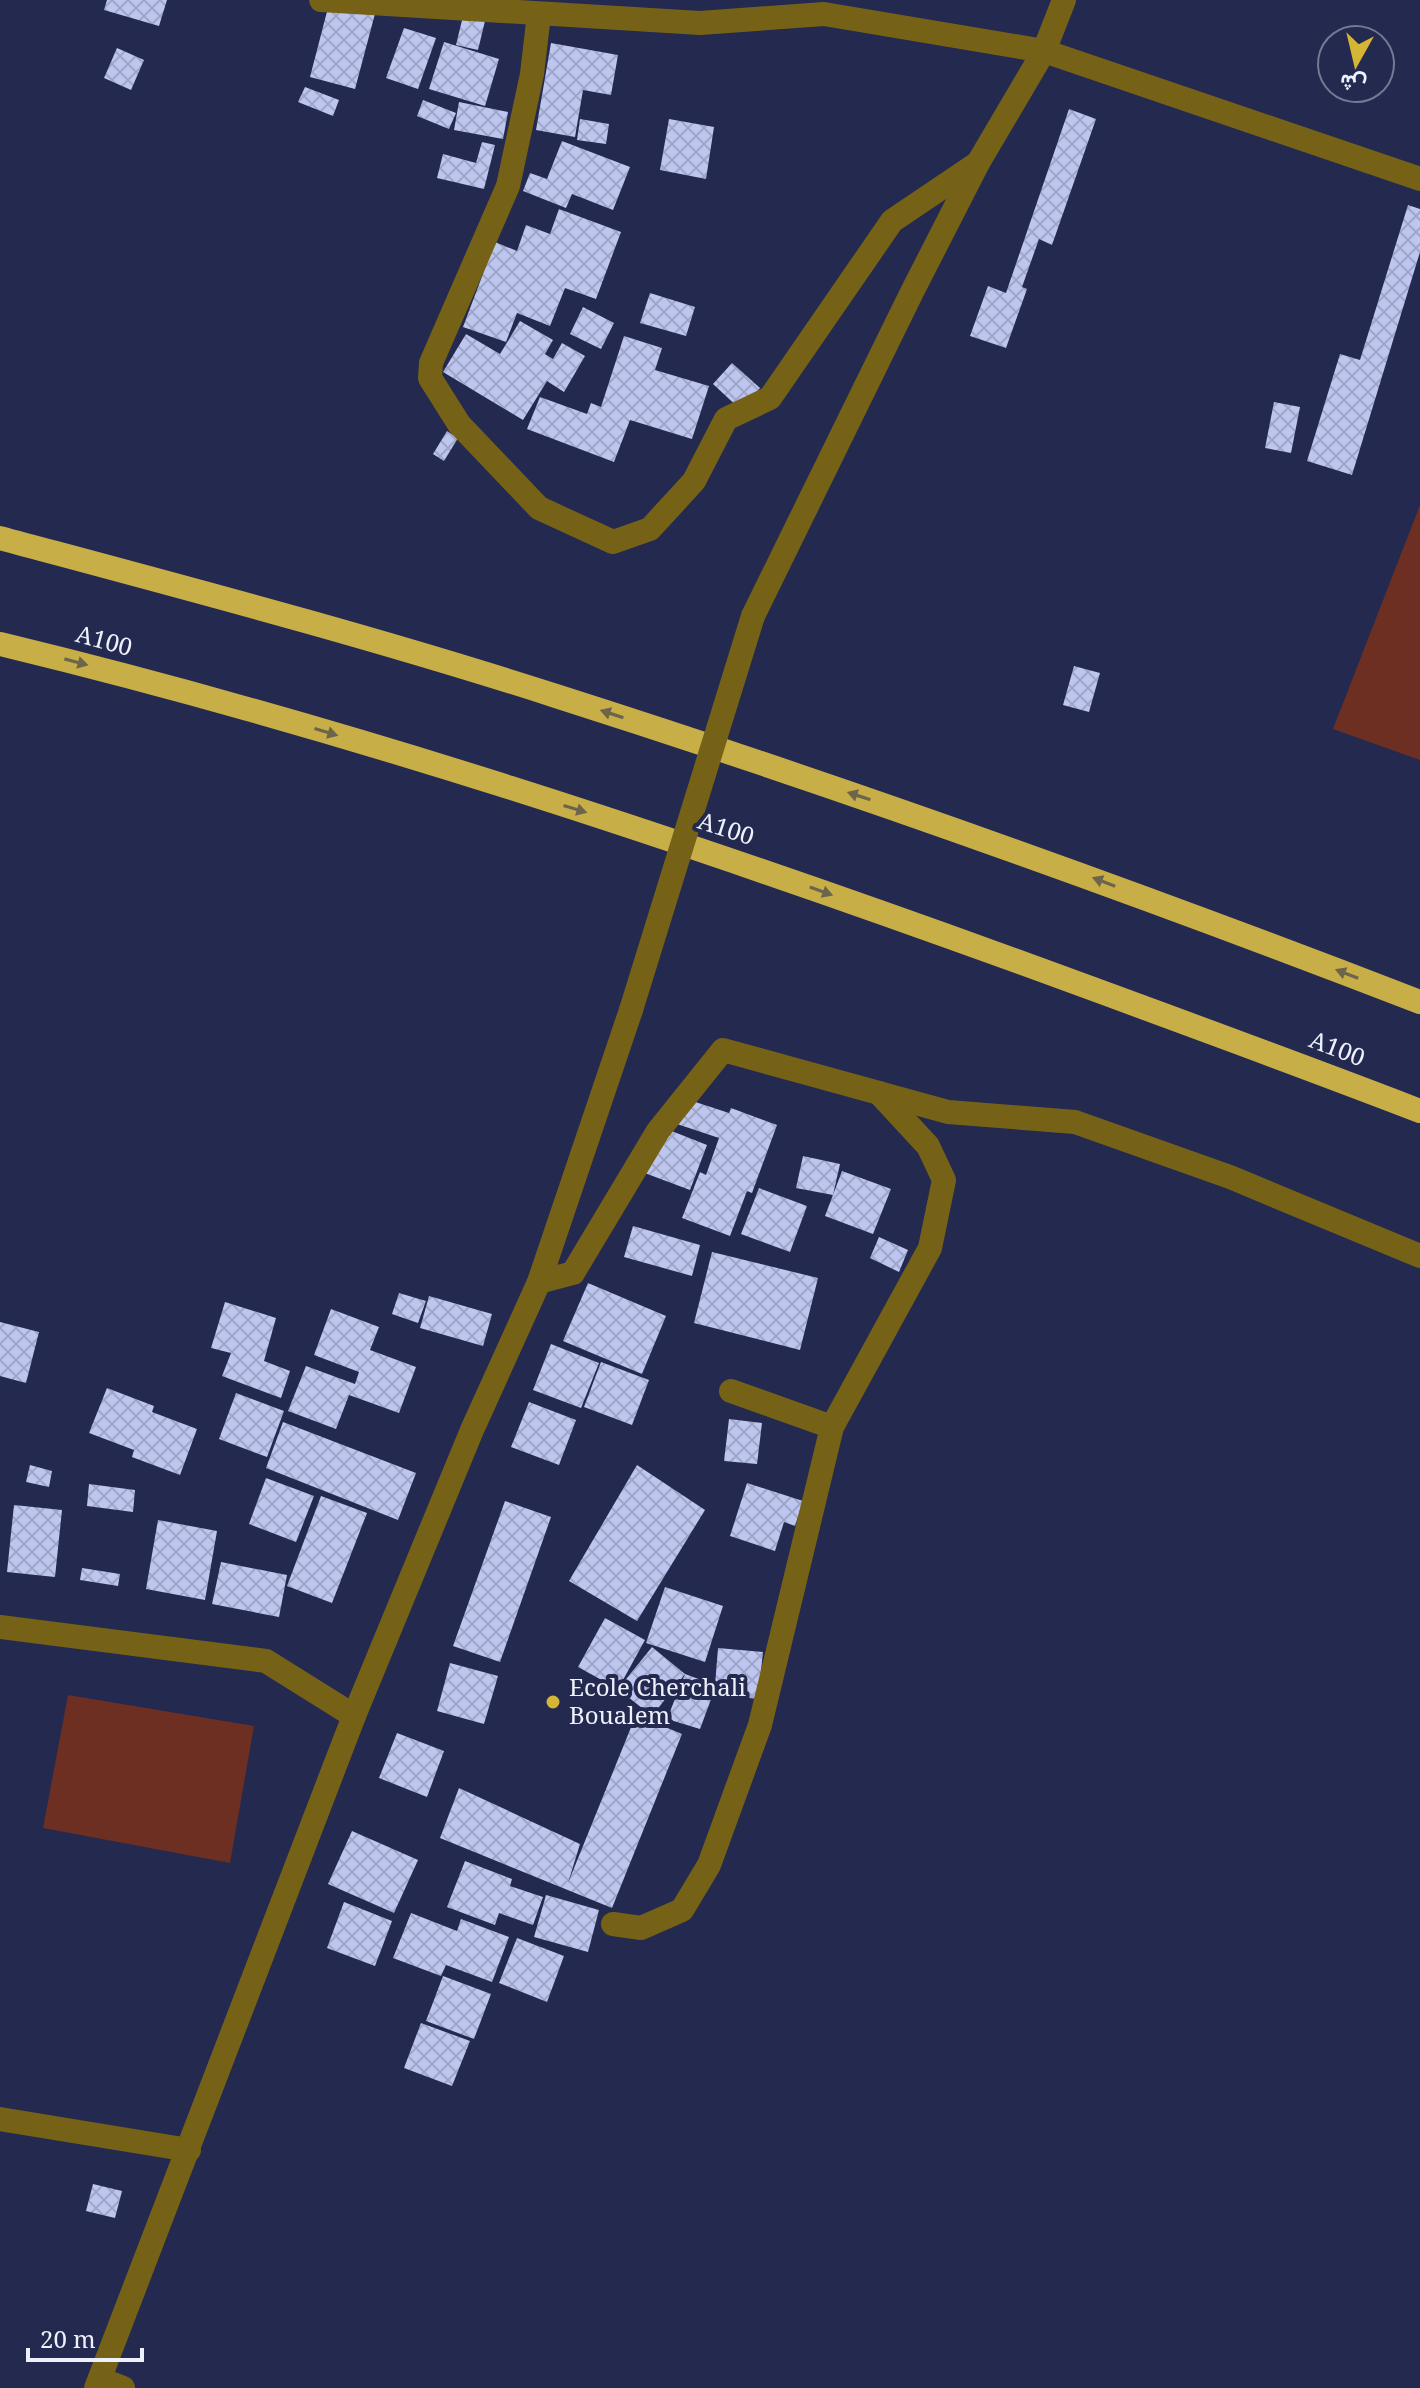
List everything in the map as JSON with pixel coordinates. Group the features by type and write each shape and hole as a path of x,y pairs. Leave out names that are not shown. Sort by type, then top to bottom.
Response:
{"highway":[{"path":"0,538 554,695 1095,878 1420,1002"},
{"name":"A100","path":"0,644 275,717 620,823 811,887 1420,1111"}],"street":[{"path":"321,0 700,23 824,14 1044,51 1420,179"},
{"path":"123,2388 98,2384 354,1716 472,1430 539,1282 631,1010 753,616 978,163 1044,51 1064,0"},
{"path":"539,14 532,74 508,186 431,363 430,378 459,424 539,508 613,542 650,529 694,481 726,419 770,398 892,221 978,163"},
{"path":"539,1282 573,1273 658,1131 723,1050 948,1112 1075,1122 1230,1177 1420,1256"},
{"path":"613,1924 641,1928 682,1910 709,1865 760,1725 832,1427 930,1248 944,1180 928,1146 879,1093"},
{"path":"731,1391 832,1427"},
{"path":"0,1627 266,1661 354,1716"},
{"path":"0,2119 189,2150"}],"shaded area":[{"path":"1420,505 1420,760 1333,729"},
{"path":"68,1695 254,1726 230,1863 43,1828"}],"building":[{"path":"107,0 167,0 159,26 104,10"},
{"path":"330,0 376,10 355,89 310,77"},
{"path":"463,16 485,21 478,50 456,45"},
{"path":"404,28 436,38 418,89 386,78"},
{"path":"444,42 499,59 485,106 429,89"},
{"path":"551,43 618,55 611,95 583,90 575,137 536,130"},
{"path":"117,48 144,60 131,90 104,78"},
{"path":"305,87 339,100 333,116 298,102"},
{"path":"423,100 456,113 449,129 417,116"},
{"path":"459,102 508,112 503,139 454,130"},
{"path":"1069,109 1096,119 1052,245 1039,239 1022,287 1027,289 1006,348 970,336 988,286 1006,293"},
{"path":"580,119 609,124 606,144 577,140"},
{"path":"669,119 714,127 706,179 660,170"},
{"path":"562,141 630,167 613,210 572,194 566,208 523,191 530,173 547,179"},
{"path":"482,142 495,145 484,189 437,178 443,154 476,163"},
{"path":"1408,205 1420,209 1420,252 1352,475 1307,461 1340,354 1360,360"},
{"path":"559,209 621,232 596,299 565,288 550,326 517,313 506,342 463,327 495,242 517,251 526,225 550,234"},
{"path":"650,293 695,307 686,336 640,323"},
{"path":"583,307 614,323 601,349 570,334"},
{"path":"520,321 553,340 545,354 553,359 562,343 585,356 564,392 547,381 523,420 443,372 466,334 500,354"},
{"path":"624,336 662,348 655,370 709,386 692,439 630,420 614,462 527,429 540,397 587,414 591,403 601,407"},
{"path":"732,363 760,388 741,410 713,384"},
{"path":"1274,402 1300,407 1291,453 1265,448"},
{"path":"447,431 458,438 444,461 433,454"},
{"path":"1074,666 1100,673 1089,712 1063,705"},
{"path":"674,1095 729,1113 731,1108 777,1125 752,1193 747,1191 730,1236 682,1218 700,1172 706,1175 719,1138 665,1120"},
{"path":"659,1126 707,1145 690,1190 642,1172"},
{"path":"803,1156 840,1164 833,1195 796,1188"},
{"path":"842,1171 891,1189 873,1234 825,1216"},
{"path":"759,1188 807,1206 790,1252 741,1234"},
{"path":"633,1226 700,1245 692,1276 624,1257"},
{"path":"879,1237 908,1250 899,1272 870,1258"},
{"path":"712,1252 818,1278 800,1350 694,1323"},
{"path":"588,1283 666,1316 642,1374 563,1341"},
{"path":"399,1293 426,1301 418,1323 392,1314"},
{"path":"429,1296 492,1314 483,1346 420,1328"},
{"path":"225,1302 276,1318 264,1361 290,1371 281,1398 222,1376 231,1353 211,1348"},
{"path":"331,1309 379,1327 370,1350 416,1367 399,1413 349,1395 336,1429 288,1411 306,1366 355,1384 359,1372 314,1355"},
{"path":"0,1322 39,1332 26,1383 0,1376"},
{"path":"551,1344 599,1363 581,1408 533,1390"},
{"path":"601,1362 649,1380 632,1425 584,1407"},
{"path":"107,1388 154,1406 152,1412 197,1429 180,1475 132,1457 134,1450 89,1433"},
{"path":"236,1393 284,1411 267,1457 219,1439"},
{"path":"529,1402 576,1420 559,1465 511,1447"},
{"path":"729,1419 762,1423 757,1464 724,1461"},
{"path":"283,1422 416,1473 398,1520 266,1468"},
{"path":"30,1465 52,1471 49,1487 26,1482"},
{"path":"637,1465 705,1510 637,1621 569,1581"},
{"path":"266,1478 314,1496 296,1542 249,1524"},
{"path":"747,1483 803,1501 795,1526 784,1522 775,1551 730,1536"},
{"path":"89,1484 135,1490 133,1512 87,1506"},
{"path":"321,1496 367,1513 332,1603 287,1586"},
{"path":"505,1501 551,1517 500,1662 453,1646"},
{"path":"14,1505 62,1510 55,1577 7,1572"},
{"path":"158,1520 217,1531 205,1600 146,1589"},
{"path":"221,1562 287,1575 279,1617 212,1604"},
{"path":"82,1568 120,1574 118,1586 80,1580"},
{"path":"665,1587 723,1606 705,1662 646,1643"},
{"path":"605,1618 645,1640 618,1689 578,1667"},
{"path":"652,1647 685,1674 652,1716 618,1689"},
{"path":"718,1648 763,1652 758,1699 713,1694 700,1729 667,1719 685,1674 715,1685"},
{"path":"450,1663 498,1676 484,1724 437,1711"},
{"path":"636,1715 682,1734 612,1908 440,1838 459,1788 580,1844 568,1883"},
{"path":"397,1733 444,1751 427,1797 379,1778"},
{"path":"352,1831 418,1860 394,1913 328,1884"},
{"path":"465,1861 512,1879 510,1886 543,1897 533,1925 499,1913 495,1925 447,1907"},
{"path":"546,1895 599,1910 588,1952 534,1937"},
{"path":"344,1902 392,1921 375,1966 327,1948"},
{"path":"411,1913 457,1931 461,1919 509,1937 492,1982 446,1965 441,1976 393,1958"},
{"path":"517,1938 564,1956 547,2002 499,1983"},
{"path":"443,1976 491,1994 474,2039 426,2021"},
{"path":"421,2023 470,2041 452,2086 404,2068"},
{"path":"93,2184 122,2191 115,2218 86,2211"}],"place":[{"name":"Ecole Cherchali Boualem","path":"553,1702"}]}
